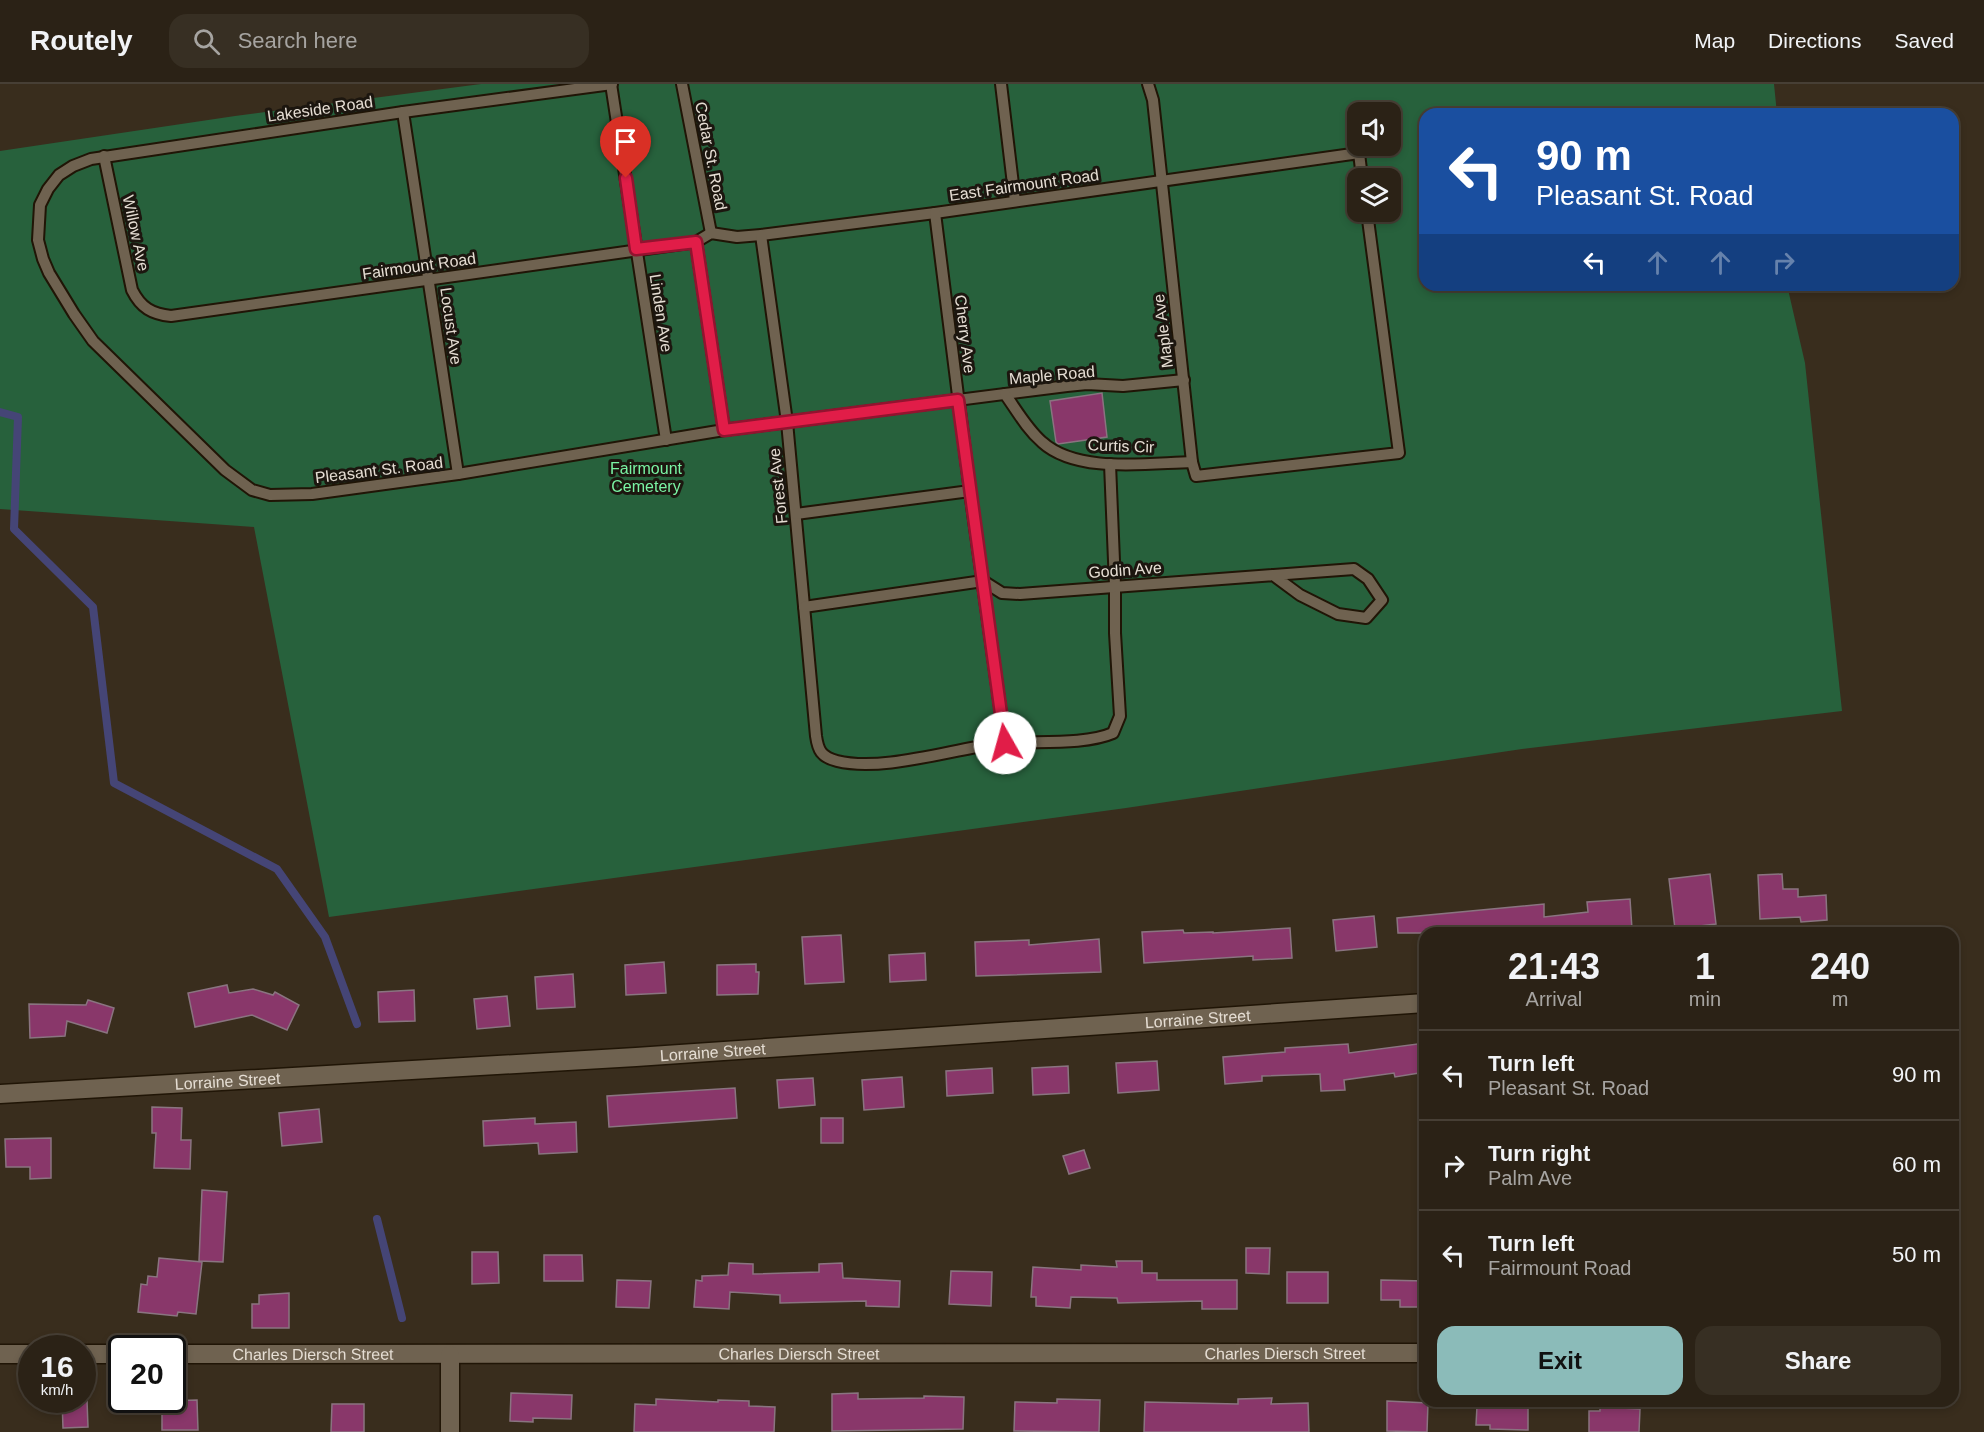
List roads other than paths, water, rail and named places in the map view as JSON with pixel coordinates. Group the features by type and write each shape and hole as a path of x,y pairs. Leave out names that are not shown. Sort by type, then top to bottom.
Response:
{"street":[{"name":"Lorraine Street","path":"0,1094 648,1056 1419,1003"},
{"name":"Charles Diersch Street","path":"186,1354 1419,1353"},
{"path":"0,1354 18,1354"},
{"path":"450,1355 450,1432"}],"lane":[{"name":"Lakeside Road","path":"104,156 611,84"},
{"name":"Linden Ave","path":"611,84 666,440"},
{"name":"Cedar St. Road","path":"682,84 711,233"},
{"path":"1001,84 1016,201"},
{"name":"Maple Ave","path":"1148,84 1153,100 1160,182 1192,462 1197,476 1400,453 1368,222"},
{"name":"Locust Ave","path":"403,112 458,474"},
{"name":"East Fairmount Road","path":"711,233 737,237 761,235 935,213 1359,153 1361,168"},
{"name":"Willow Ave","path":"104,156 132,290 138,301 148,310"},
{"name":"Pleasant St. Road","path":"104,156 73,166 48,189 40,205 38,220 38,240 43,259 64,300 93,341 225,470 252,490 270,495 312,494 458,474 724,430 958,400"},
{"name":"Cherry Ave","path":"935,213 1005,743"},
{"path":"711,233 696,242 724,430"},
{"name":"Forest Ave","path":"761,235 787,422 818,750 834,761 855,764 890,762 1005,743"},
{"name":"Fairmount Road","path":"148,310 171,316 696,242"},
{"name":"Maple Road","path":"958,400 1087,384 1107,386 1184,380"},
{"name":"Curtis Cir","path":"1005,394 1029,429 1044,444 1060,454 1083,461 1110,464 1192,462"},
{"path":"1005,743 1103,737 1113,733 1120,716 1110,464"},
{"path":"796,514 970,491"},
{"name":"Godin Ave","path":"983,581 1002,593 1020,594 1115,585 1354,569 1368,579 1382,600 1366,618 1338,614 1300,594 1273,575"},
{"path":"804,607 983,581"}],"waterway":[{"path":"0,412 18,417 14,529 93,607 114,783 277,869 325,937 357,1024"},
{"path":"377,1219 402,1318"}],"park label":[{"name":"Fairmount Cemetery","path":"646,477"}]}
